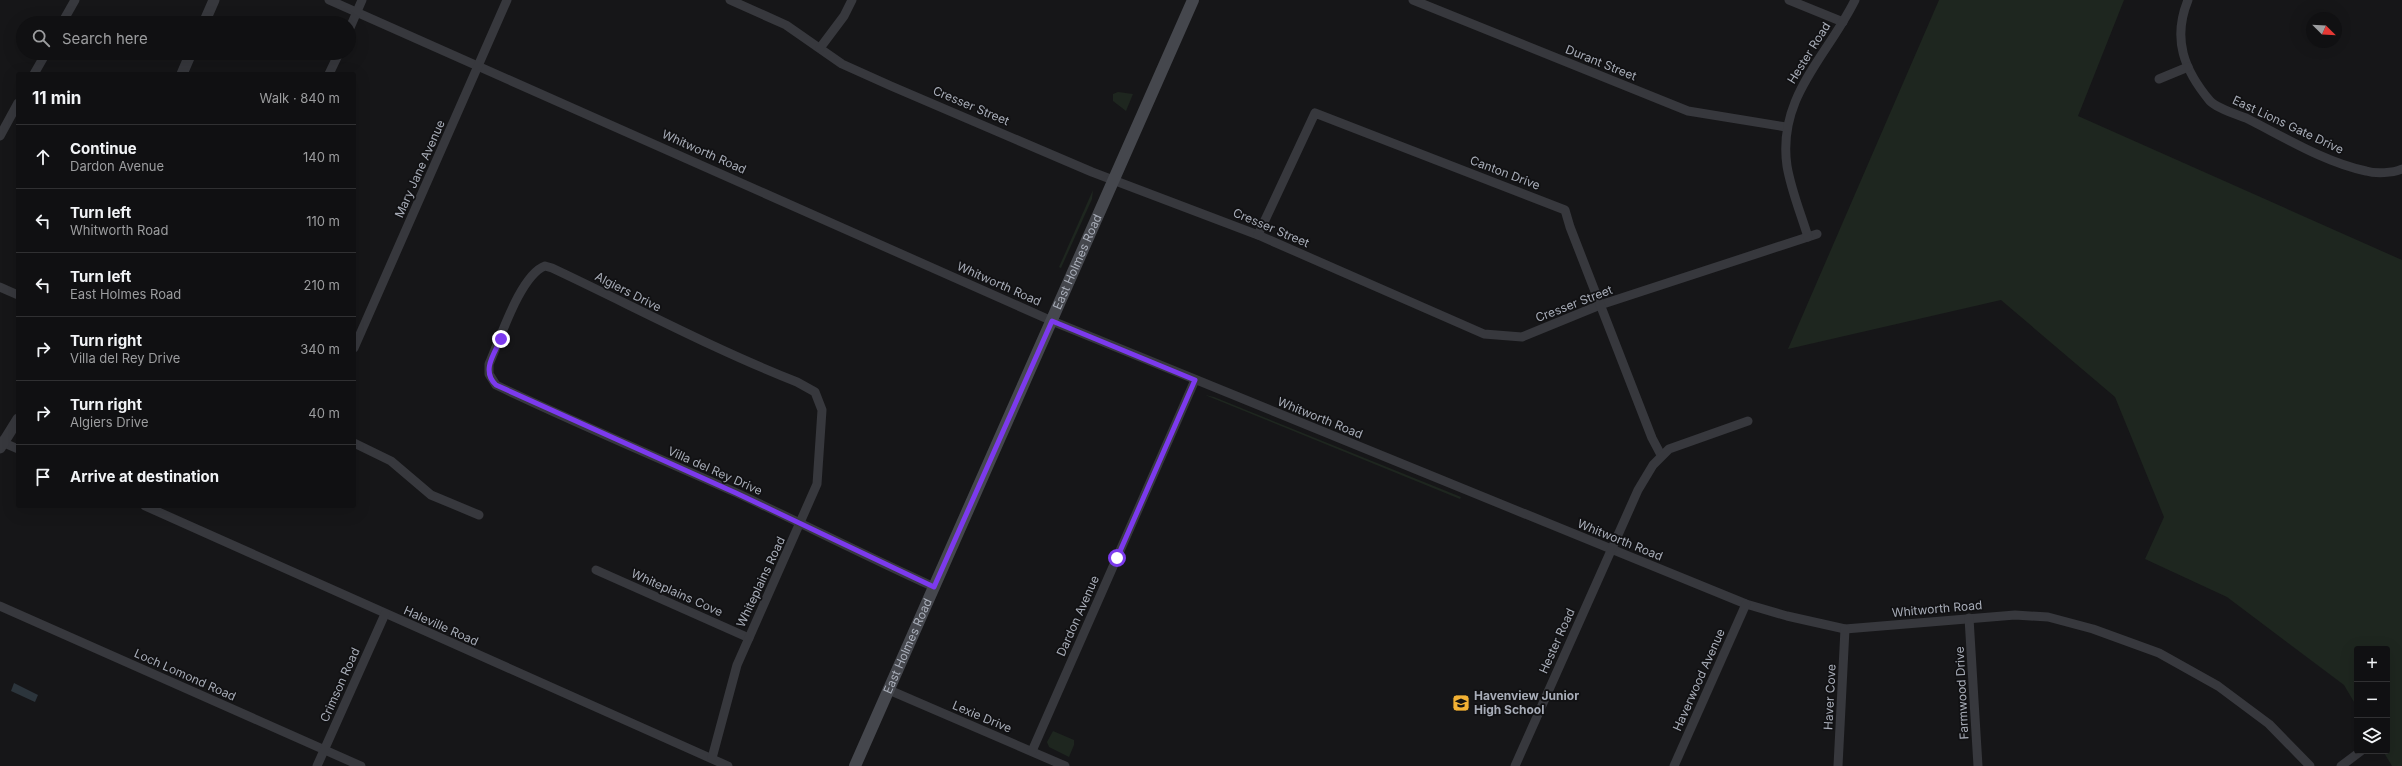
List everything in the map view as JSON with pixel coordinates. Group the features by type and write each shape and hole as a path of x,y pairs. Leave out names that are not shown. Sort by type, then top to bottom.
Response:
{"main road":[{"name":"East Holmes Road","path":"855,766 1192,0"}],"street":[{"path":"66,16 75,0"},
{"path":"207,16 214,0"},
{"name":"Whitworth Road","path":"329,0 1052,321 1746,604 1787,616 1845,628 2015,615 2048,618 2093,629 2159,653 2225,691 2268,724 2310,766"},
{"path":"355,16 362,0"},
{"name":"Mary Jane Avenue","path":"356,343 507,0"},
{"name":"Cresser Street","path":"730,0 786,25 842,64 860,72 1114,180 1258,235 1484,334 1522,337 1600,305 1817,234"},
{"path":"820,48 844,16 852,0"},
{"name":"Durant Street","path":"1413,0 1688,111 1786,127"},
{"path":"1789,0 1843,22"},
{"name":"Hester Road","path":"1808,237 1787,166 1786,127 1800,90 1843,22 1855,0"},
{"name":"East Lions Gate Drive","path":"2188,0 2180,24 2182,53 2194,79 2212,102 2343,164 2368,172 2399,170"},
{"path":"35,72 42,60"},
{"path":"183,72 188,60"},
{"path":"331,72 336,60"},
{"path":"2159,79 2188,67"},
{"path":"0,136 16,107"},
{"name":"Canton Drive","path":"1258,235 1314,113 1565,210 1600,305 1652,438 1661,456"},
{"name":"Algiers Drive","path":"489,374 489,364 524,286 537,269 545,266 621,300 664,324 815,392"},
{"path":"0,287 16,294"},
{"name":"Villa del Rey Drive","path":"489,374 496,385 801,523 934,587"},
{"name":"Dardon Avenue","path":"1032,751 1195,380"},
{"name":"Whiteplains Road","path":"712,758 736,670 801,523 819,475 822,410 815,392"},
{"path":"1661,456 1683,443 1748,421"},
{"path":"16,422 1,444 16,448"},
{"path":"356,444 394,463 424,491 445,502 479,515"},
{"name":"Hester Road","path":"1515,766 1643,480 1661,456"},
{"name":"Haleville Road","path":"150,508 728,766"},
{"name":"Whiteplains Cove","path":"596,570 749,638"},
{"name":"Haverwood Avenue","path":"1674,766 1746,604"},
{"name":"Loch Lomond Road","path":"0,606 361,766"},
{"name":"Crimson Road","path":"317,766 385,614"},
{"name":"Farmwood Drive","path":"1969,618 1978,766"},
{"name":"Haver Cove","path":"1838,766 1845,628"},
{"name":"Lexie Drive","path":"889,690 1065,766"},
{"path":"2341,766 2357,754"}],"shaded area":[{"path":"1939,0 2124,0 2078,116 2402,260 2402,766 2392,766 2385,754 2390,754 2390,646 2354,646 2354,702 2344,685 2227,597 2145,559 2164,517 2115,397 2001,300 1788,349"},
{"path":"1118,92 1133,94 1126,111 1113,101 1113,94"},
{"path":"1093,190 1092,199 1061,268 1059,267"},
{"path":"1205,395 1214,397 1461,497 1460,499"},
{"path":"14,683 38,695 35,702 11,691"},
{"path":"1053,731 1074,740 1074,745 1069,757 1049,747 1047,742"}],"place":[{"name":"Havenview Junior High School","path":"1461,703"}],"route":[{"path":"501,339 489,364 488,370 496,385 736,493 801,523 870,558 934,587 1052,321 1195,380 1117,558"}]}
